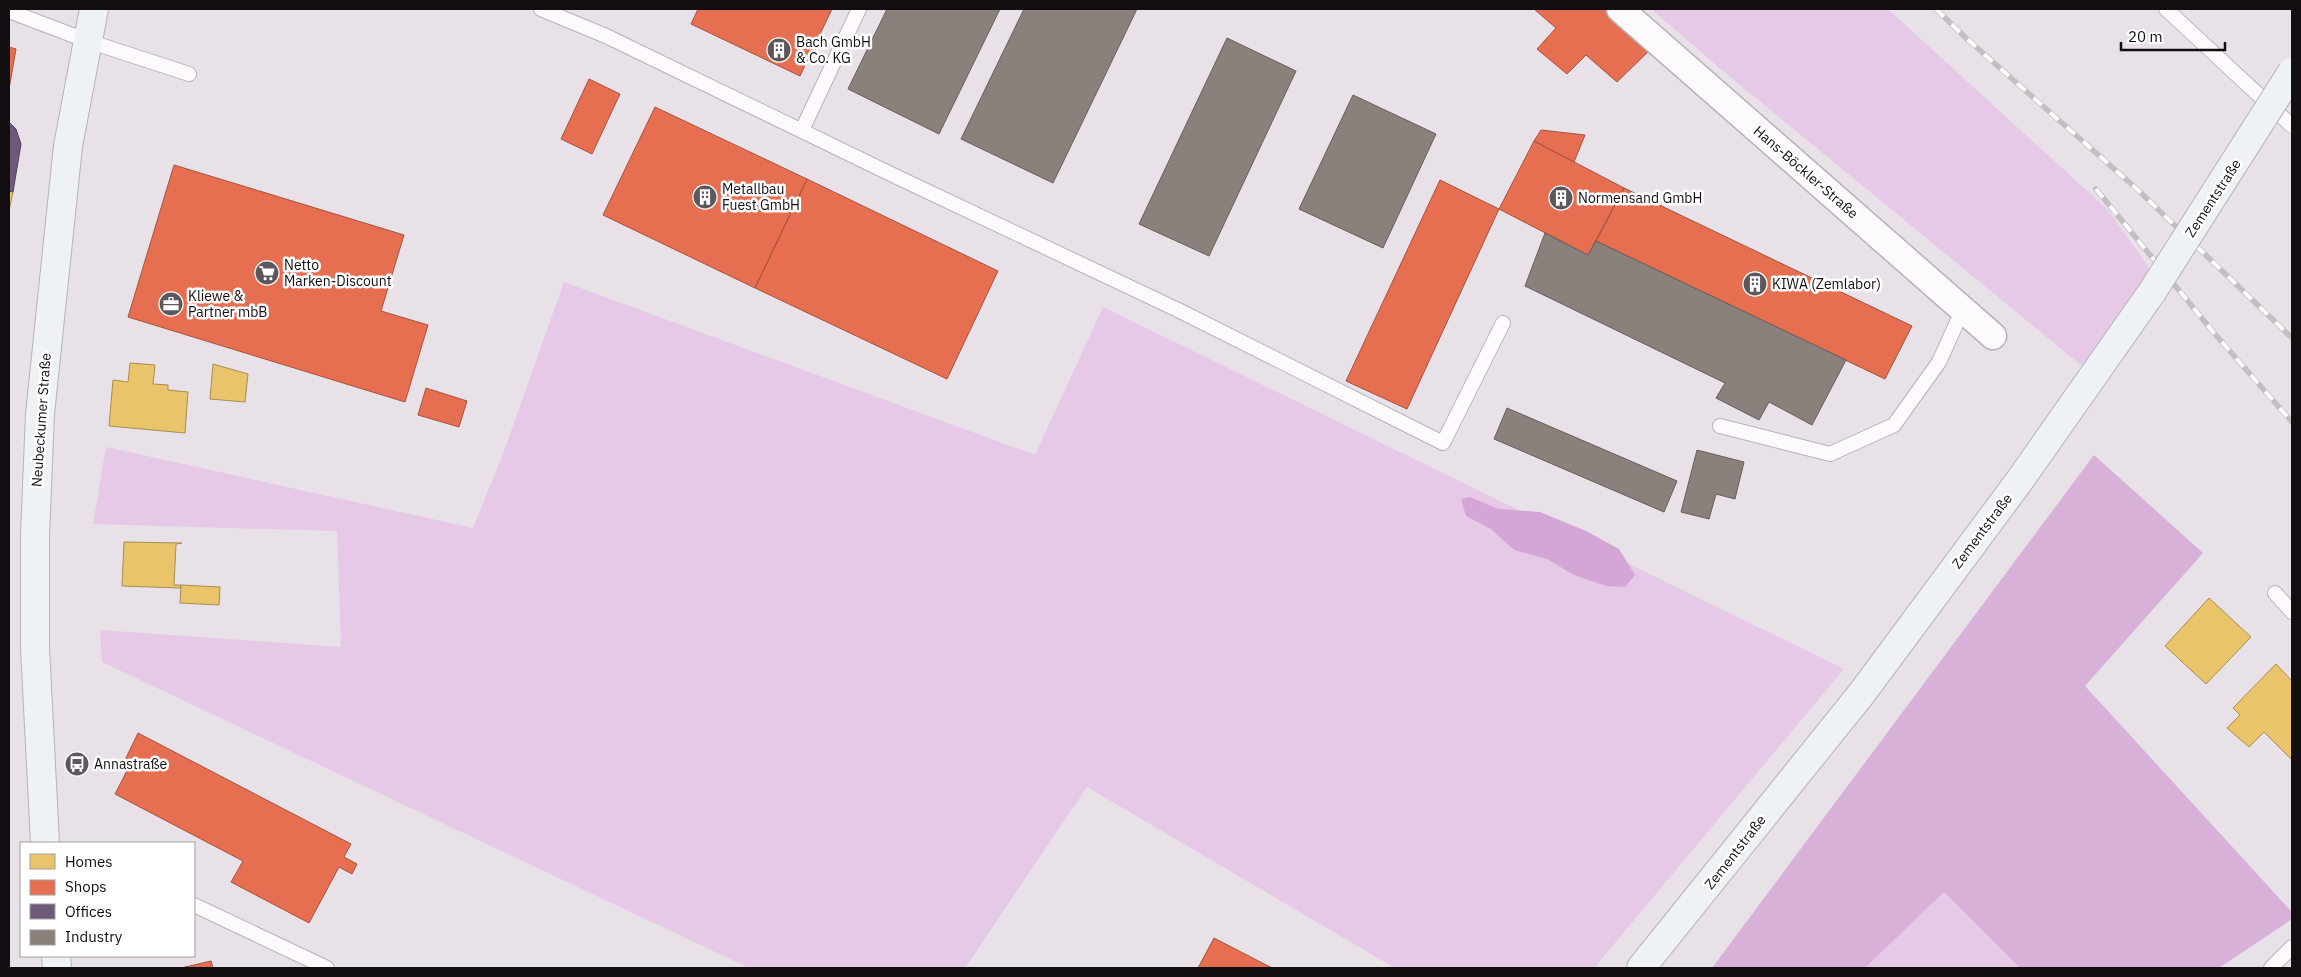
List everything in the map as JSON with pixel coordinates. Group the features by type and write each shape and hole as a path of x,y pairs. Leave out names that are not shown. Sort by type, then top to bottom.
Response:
{"street":[{"name":"Neubeckumer Straße","path":"50,841 35,639 35,535 40,414 68,146 94,9"},
{"name":"Hans-Böckler-Straße","path":"1620,9 1993,336"},
{"name":"Zementstraße","path":"1641,968 1862,693 2020,480 2152,292 2292,72"}],"lane":[{"path":"541,9 606,36 1178,310 1443,443 1503,323"},
{"path":"802,130 859,9"},
{"path":"2166,9 2292,126"},
{"path":"9,11 88,41 189,74"},
{"path":"1720,426 1830,454 1894,425 1939,362 1963,309"},
{"path":"2275,593 2292,612"},
{"path":"195,905 328,968"},
{"path":"2271,968 2292,947"}],"shaded area":[{"path":"1651,9 1888,9 2108,210 2150,269 2082,366 1723,71"},
{"path":"564,282 1035,455 1103,307 1844,669 1594,968 1395,968 1087,787 965,968 749,968 102,662 100,630 341,647 337,531 93,524 106,447 473,528 503,454"},
{"path":"2094,455 2203,553 2085,686 2292,912 2292,919 2219,968 2020,968 1944,892 1865,968 1712,968"},
{"path":"1470,497 1498,509 1540,512 1586,531 1619,549 1635,575 1625,587 1606,586 1574,575 1547,559 1514,550 1491,529 1466,516 1461,499"},
{"path":"1944,892 2020,968 1865,968"}],"building: Homes":[{"path":"9,191 13,192 9,211"},
{"path":"130,363 155,365 153,384 168,385 168,390 188,392 185,433 109,426 113,380 128,382"},
{"path":"213,364 248,374 245,402 210,399"},
{"path":"124,542 182,543 176,544 174,585 181,585 180,588 122,586"},
{"path":"181,585 220,587 219,605 180,603"},
{"path":"2209,598 2251,637 2206,684 2165,646"},
{"path":"2276,664 2292,681 2292,760 2264,732 2249,747 2227,728 2240,715 2233,708"}],"building: Shops":[{"name":"Bach GmbH & Co. KG","path":"698,9 832,9 800,76 691,24"},
{"path":"1534,9 1607,9 1652,48 1617,82 1586,55 1567,74 1537,49 1556,28"},
{"path":"9,47 16,49 9,89"},
{"path":"589,79 620,94 592,154 561,139"},
{"name":"Metallbau Fuest GmbH","path":"655,107 807,179 755,288 603,215"},
{"path":"1541,130 1585,135 1574,162 1534,141"},
{"name":"Normensand GmbH","path":"1534,141 1624,188 1588,255 1499,209"},
{"name":"Netto Marken-Discount","path":"174,165 404,235 381,311 428,325 405,402 128,317"},
{"path":"807,179 998,271 947,379 755,288"},
{"path":"1440,180 1499,209 1407,409 1346,381"},
{"name":"KIWA (Zemlabor)","path":"1624,188 1912,326 1885,379 1596,241"},
{"path":"426,388 467,401 459,427 418,415"},
{"path":"138,733 351,844 344,857 357,864 352,874 339,867 309,923 231,882 243,861 115,794 132,761 126,758"},
{"path":"1214,938 1272,968 1198,968"},
{"path":"211,961 213,968 181,968"}],"building: Offices":[{"path":"9,122 16,129 21,144 13,192 9,191"}],"building: Industry":[{"path":"887,9 1000,9 939,134 848,89"},
{"path":"1024,9 1137,9 1053,183 961,139"},
{"path":"1227,38 1296,71 1209,256 1139,224"},
{"path":"1353,95 1436,134 1383,248 1299,209"},
{"path":"1545,233 1588,255 1596,241 1846,360 1812,425 1769,402 1759,420 1716,398 1725,383 1525,286"},
{"path":"1507,408 1677,481 1664,512 1494,439"},
{"path":"1697,450 1744,462 1735,499 1716,494 1709,519 1681,512"}],"railway":[{"path":"1936,9 1967,39 2138,190 2292,338"},
{"path":"2096,189 2214,333 2292,422"}],"place":[{"name":"Bach GmbH & Co. KG","path":"779,50"},
{"name":"Metallbau Fuest GmbH","path":"705,197"},
{"name":"Normensand GmbH","path":"1561,198"},
{"name":"Netto Marken-Discount","path":"267,273"},
{"name":"KIWA (Zemlabor)","path":"1755,284"},
{"name":"Kliewe & Partner mbB","path":"171,304"},
{"name":"Annastraße","path":"77,764"}]}
